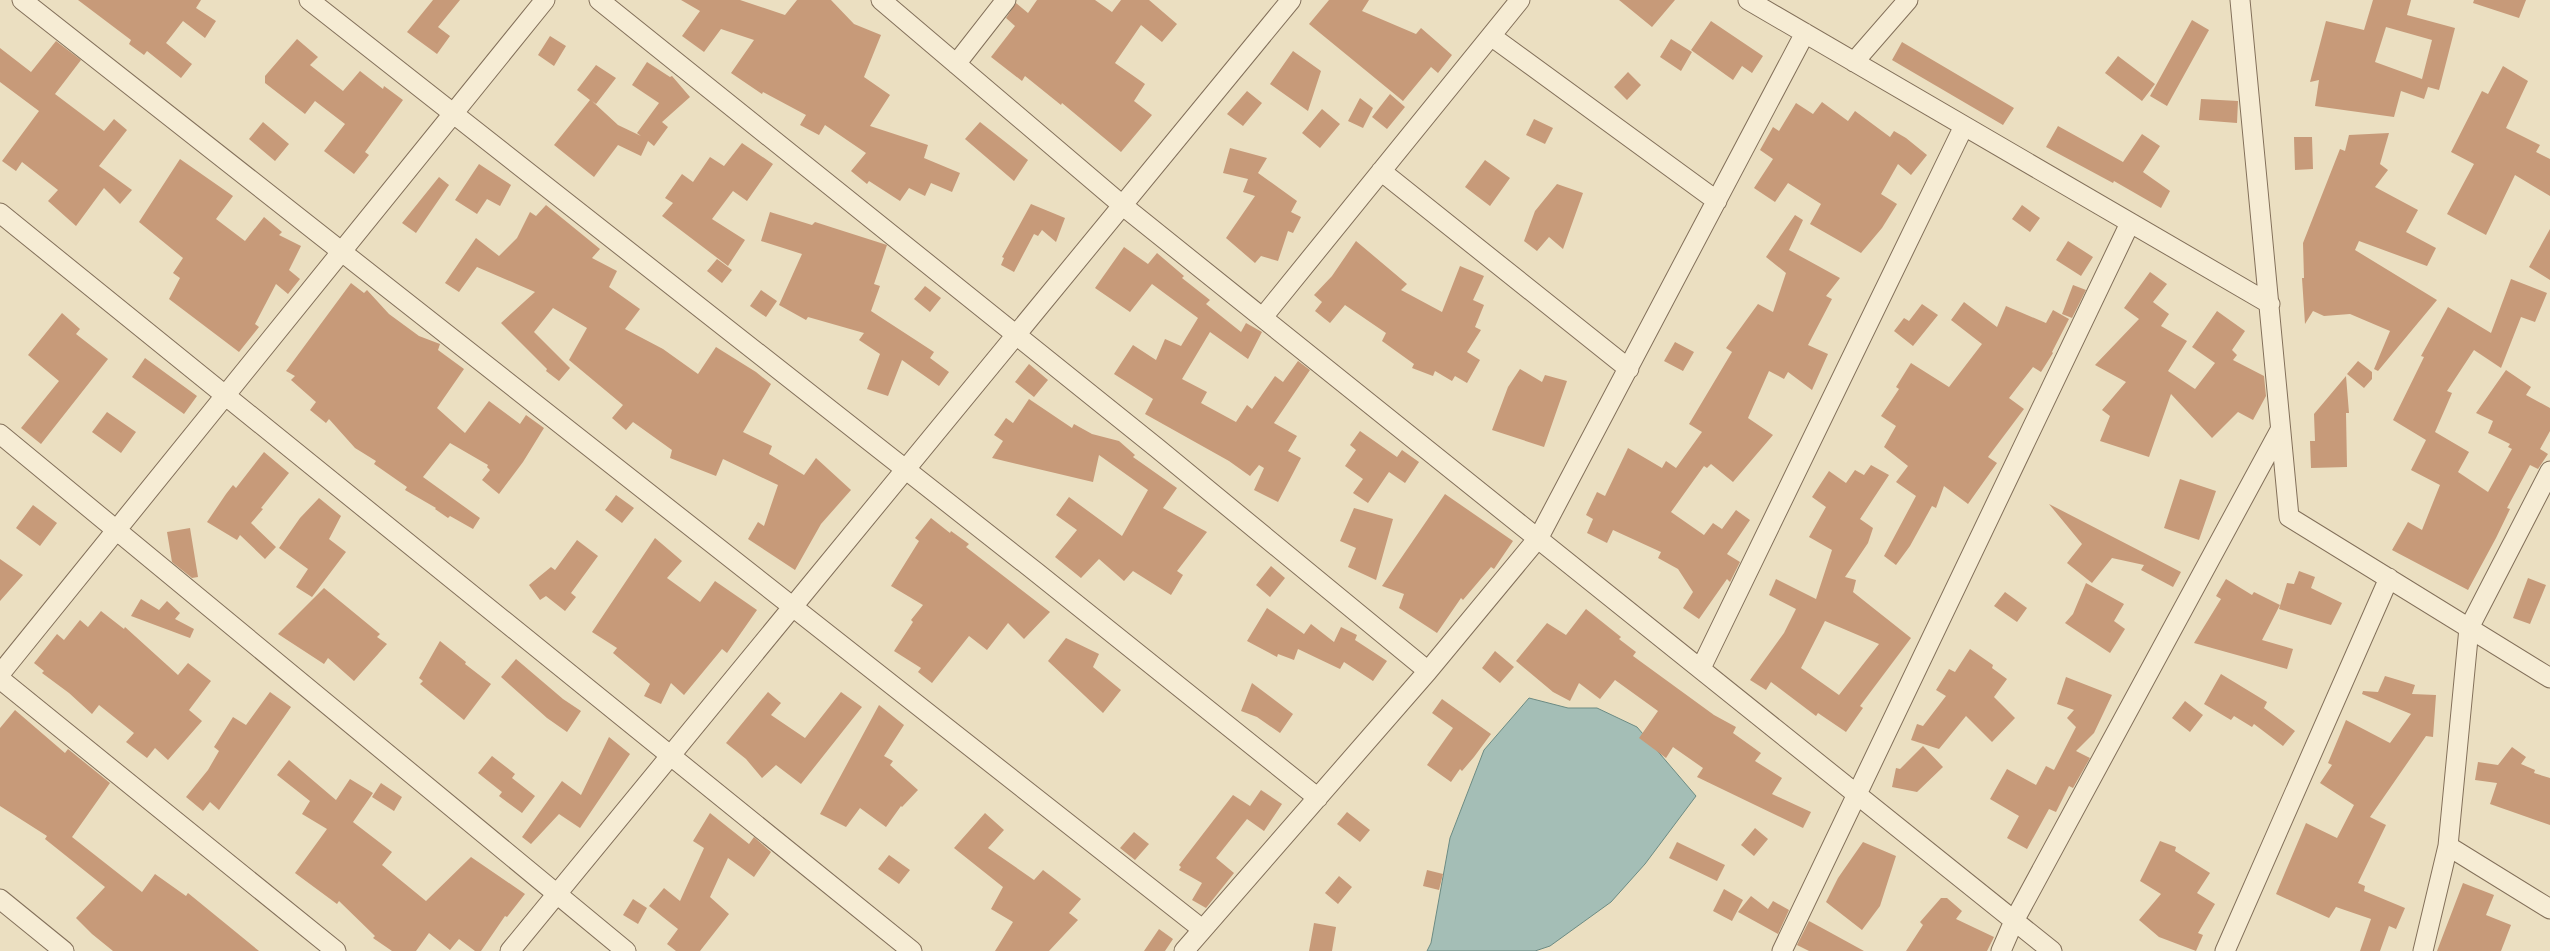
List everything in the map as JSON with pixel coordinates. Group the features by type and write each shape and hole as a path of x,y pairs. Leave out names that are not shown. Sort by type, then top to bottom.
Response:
{"street":[{"path":"22,0 1202,929"},
{"path":"309,0 905,469 1318,798"},
{"path":"0,674 546,0"},
{"path":"599,0 1016,335 1428,671"},
{"path":"881,0 1122,205 1539,537 2052,951"},
{"path":"956,64 1006,0"},
{"path":"510,951 1291,0"},
{"path":"1263,318 1520,0"},
{"path":"1748,0 2270,304"},
{"path":"1854,62 1908,0"},
{"path":"2240,0 2270,304 2279,432 2289,518 2550,678"},
{"path":"1184,951 1428,671 1539,537 1805,33"},
{"path":"1491,36 1717,201"},
{"path":"1701,668 1964,126"},
{"path":"1381,171 1628,369"},
{"path":"0,213 912,951"},
{"path":"1782,951 2130,224"},
{"path":"2001,951 2014,921 2279,432"},
{"path":"0,434 626,951"},
{"path":"2423,951 2448,846 2469,628 2550,471"},
{"path":"2226,951 2388,578"},
{"path":"0,679 336,951"},
{"path":"2448,846 2550,909"},
{"path":"0,899 64,951"}],"water":[{"path":"1529,698 1568,708 1597,708 1637,727 1696,796 1645,864 1611,902 1550,946 1535,951 1427,951 1431,943 1450,838 1484,750"}],"building":[{"path":"78,0 201,0 196,8 216,21 205,38 183,21 166,43 192,64 181,78 147,51 144,55 129,44 131,40"},
{"path":"433,0 460,0 438,27 450,36 437,54 407,32"},
{"path":"681,0 740,0 785,15 797,0 831,0 854,24 881,35 864,77 890,95 870,126 928,145 924,158 960,173 952,192 931,183 925,196 909,188 900,201 869,181 867,184 851,171 866,153 825,125 819,135 800,125 806,115 763,92 762,94 731,73 754,40 721,29 704,52 682,36 700,11"},
{"path":"1037,0 1095,0 1112,12 1121,0 1149,0 1177,24 1162,42 1141,25 1115,63 1145,84 1134,101 1152,115 1121,152 1062,103 1061,105 1025,76 1022,81 991,57 1015,26 1006,18 1016,3 1028,13"},
{"path":"1329,0 1369,0 1362,11 1416,34 1421,28 1452,55 1438,73 1431,67 1403,101 1309,24"},
{"path":"1619,0 1675,0 1652,27"},
{"path":"2373,0 2411,0 2407,15 2455,28 2439,90 2428,87 2424,99 2401,91 2394,117 2315,106 2319,80 2310,82 2326,21 2364,30","holes":["2386,27 2432,40 2422,79 2375,62"]},
{"path":"2474,0 2526,0 2519,18 2473,3"},
{"path":"2192,20 2209,30 2167,106 2150,96"},
{"path":"1711,21 1763,56 1752,73 1742,66 1733,80 1691,50"},
{"path":"550,36 566,46 554,66 538,55"},
{"path":"297,39 318,57 310,65 343,91 360,71 383,89 384,86 403,100 365,152 369,155 354,174 324,151 345,124 315,101 305,114 265,83 265,76"},
{"path":"1671,39 1692,52 1681,71 1660,57"},
{"path":"56,41 81,60 55,94 104,131 114,119 127,130 99,166 132,190 120,204 104,188 76,226 48,201 58,190 22,162 16,171 2,161 39,111 0,82 0,48 31,72"},
{"path":"1902,42 2014,108 2003,125 1892,60"},
{"path":"1293,51 1321,71 1308,111 1270,84"},
{"path":"2118,56 2155,84 2142,101 2105,73"},
{"path":"647,62 670,77 672,76 690,97 662,122 668,127 654,146 648,141 641,156 618,145 594,177 554,145 590,100 577,90 596,65 616,78 596,104 592,101 618,125 641,136 637,133 659,103 632,85"},
{"path":"2503,66 2528,81 2506,128 2540,145 2536,152 2550,159 2550,196 2515,175 2486,235 2447,214 2474,164 2451,152 2482,91 2488,94"},
{"path":"1628,72 1641,85 1627,100 1614,87"},
{"path":"1247,91 1262,103 1243,126 1227,114"},
{"path":"1390,94 1405,107 1387,129 1372,117"},
{"path":"1360,98 1373,108 1363,128 1348,121"},
{"path":"2201,99 2238,101 2237,123 2199,120"},
{"path":"1822,102 1848,121 1855,111 1890,137 1894,131 1927,155 1911,175 1898,164 1881,194 1897,204 1882,228 1861,253 1810,224 1821,204 1788,183 1775,202 1754,188 1773,159 1760,150 1773,127 1779,131 1796,103 1813,114"},
{"path":"1322,109 1340,124 1320,148 1302,133"},
{"path":"1534,119 1553,128 1545,144 1526,135"},
{"path":"263,122 289,144 275,161 249,139"},
{"path":"980,122 1028,160 1014,181 965,139"},
{"path":"2058,126 2123,162 2142,134 2160,146 2143,172 2170,191 2161,208 2114,181 2113,183 2046,147"},
{"path":"2389,133 2380,164 2388,170 2375,187 2418,210 2406,232 2436,248 2427,266 2359,241 2355,250 2437,300 2378,371 2374,369 2390,331 2350,314 2324,316 2313,311 2305,324 2302,278 2304,278 2303,243 2340,149 2345,151 2349,135"},
{"path":"2294,137 2312,137 2313,169 2295,170"},
{"path":"742,143 773,164 747,201 733,191 712,219 745,240 728,266 662,216 673,203 665,198 682,174 693,182 710,157 724,166"},
{"path":"1230,148 1267,158 1258,173 1297,201 1291,212 1301,217 1293,233 1288,231 1278,261 1261,256 1255,263 1226,238 1255,196 1243,192 1248,179 1223,173"},
{"path":"180,159 233,196 216,219 245,241 264,217 282,232 279,235 301,246 289,270 300,279 288,294 276,284 255,324 259,327 239,352 169,299 180,278 173,273 183,258 139,222"},
{"path":"1485,160 1510,178 1490,206 1465,187"},
{"path":"479,164 511,185 500,206 487,199 477,214 455,200"},
{"path":"439,177 449,185 416,233 402,223"},
{"path":"1557,184 1583,193 1563,249 1549,237 1537,251 1524,241 1535,211"},
{"path":"1031,204 1065,218 1056,242 1042,230 1038,236 1034,234 1014,272 1001,265 1004,258 1002,257"},
{"path":"546,205 600,249 592,258 617,271 609,287 640,309 625,329 663,349 698,374 716,347 756,372 771,384 743,432 772,446 769,454 804,475 816,458 851,490 821,524 795,570 748,539 758,522 764,526 778,485 723,459 716,476 670,458 672,450 633,422 626,430 612,418 623,405 569,360 587,328 553,308 534,332 570,368 559,381 546,371 547,369 501,323 535,292 477,267 459,292 445,283 476,238 499,256 517,238 530,212 536,216"},
{"path":"2022,205 2040,218 2030,232 2012,219"},
{"path":"770,212 812,225 815,222 887,245 874,284 880,286 871,311 934,352 930,358 949,372 939,386 902,360 888,396 867,389 880,354 859,340 864,333 808,317 806,320 779,305 802,254 761,241"},
{"path":"1795,215 1803,220 1789,250 1840,278 1826,296 1832,299 1808,345 1828,354 1812,390 1788,372 1784,379 1769,371 1748,418 1773,435 1733,482 1711,464 1707,468 1704,466 1671,512 1704,535 1713,523 1722,529 1736,510 1750,520 1727,554 1740,562 1730,582 1727,579 1699,619 1683,608 1693,592 1678,569 1658,558 1661,552 1613,530 1607,543 1587,533 1593,519 1586,515 1597,492 1605,496 1628,448 1662,468 1666,461 1676,468 1702,432 1689,424 1732,352 1726,348 1758,304 1773,312 1786,273 1766,257"},
{"path":"2550,229 2550,280 2529,267"},
{"path":"1356,241 1407,284 1401,290 1442,312 1460,266 1484,276 1473,300 1484,305 1475,327 1481,330 1467,352 1480,360 1467,383 1455,376 1452,381 1435,371 1433,376 1412,368 1414,364 1382,341 1386,333 1345,305 1330,323 1315,311 1322,302 1314,295 1332,276"},
{"path":"2068,241 2093,257 2081,276 2056,260"},
{"path":"1124,247 1148,264 1157,253 1184,276 1182,278 1210,300 1206,304 1241,332 1246,323 1262,332 1248,359 1210,332 1182,379 1207,392 1201,403 1236,422 1247,405 1252,409 1275,376 1283,382 1298,361 1310,370 1274,423 1297,436 1288,451 1301,458 1278,502 1254,490 1264,468 1259,465 1250,476 1229,461 1145,414 1153,399 1114,374 1133,345 1156,360 1165,339 1181,346 1198,318 1152,284 1130,312 1095,288"},
{"path":"717,259 732,270 722,283 707,271"},
{"path":"2150,272 2167,284 2153,302 2169,314 2161,326 2187,341 2168,371 2195,389 2215,363 2192,347 2217,311 2245,331 2232,350 2237,355 2233,360 2264,376 2266,396 2253,420 2238,412 2212,438 2171,394 2149,457 2100,441 2110,416 2102,410 2126,382 2095,365 2139,319 2124,308"},
{"path":"2511,279 2547,293 2535,322 2521,317 2501,368 2474,350 2447,391 2452,393 2435,432 2469,452 2458,472 2488,492 2512,449 2508,447 2510,444 2488,433 2493,421 2476,413 2506,370 2531,387 2526,395 2550,408 2550,431 2540,449 2548,454 2538,469 2530,465 2507,508 2510,509 2496,538 2468,590 2392,550 2408,522 2422,530 2440,485 2411,470 2426,440 2393,420 2424,357 2421,356 2448,307 2491,333"},
{"path":"351,283 364,293 367,290 389,314 419,336 440,344 438,350 464,369 437,408 465,433 489,401 520,424 526,415 544,428 523,462 499,494 482,480 490,470 487,467 488,465 450,443 423,477 480,518 473,529 450,516 448,518 436,508 405,490 407,487 374,464 376,461 355,448 329,419 326,423 310,410 316,402 291,380 295,376 286,371"},
{"path":"2073,285 2086,290 2072,318 2062,314"},
{"path":"925,286 941,298 930,312 914,299"},
{"path":"761,290 777,301 766,317 750,306"},
{"path":"1964,302 1997,327 2006,306 2046,323 2053,310 2069,319 2053,353 2041,372 2033,367 2009,398 2024,409 1988,457 1997,463 1968,504 1944,486 1936,508 1932,506 1910,546 1896,565 1884,556 1916,496 1896,482 1908,466 1884,447 1896,426 1881,416 1899,389 1896,387 1911,363 1949,387 1982,344 1951,320"},
{"path":"1922,304 1938,315 1913,346 1894,331 1904,318 1909,321"},
{"path":"62,313 80,329 76,334 108,359 41,444 21,428 59,381 28,355"},
{"path":"1675,342 1694,352 1683,371 1664,361"},
{"path":"145,358 197,396 184,414 132,377"},
{"path":"2358,361 2372,372 2372,379 2364,388 2347,374"},
{"path":"1029,364 1048,380 1034,397 1015,382"},
{"path":"1520,369 1542,382 1545,375 1567,381 1544,447 1492,430 1508,387"},
{"path":"2346,376 2349,413 2346,413 2347,467 2311,468 2310,441 2315,441 2314,414"},
{"path":"1029,399 1072,428 1074,424 1092,434 1119,441 1135,455 1133,457 1177,488 1163,508 1207,532 1177,571 1183,575 1171,595 1133,571 1124,581 1099,559 1081,578 1055,557 1077,530 1056,515 1069,497 1122,536 1148,490 1099,455 1093,482 992,458 1003,441 994,435 1006,418 1013,423"},
{"path":"107,412 136,432 121,453 92,432"},
{"path":"1360,431 1397,457 1402,450 1419,462 1405,483 1389,472 1368,503 1353,493 1363,479 1345,466 1356,450 1350,445"},
{"path":"264,452 289,473 251,523 276,547 265,559 240,535 237,540 207,522 233,485 236,488"},
{"path":"1871,465 1889,475 1860,519 1873,528 1868,543 1845,577 1856,580 1853,592 1911,638 1860,706 1863,708 1846,732 1818,713 1816,716 1771,682 1766,690 1750,680 1784,633 1796,609 1769,595 1776,579 1816,599 1832,550 1809,537 1826,507 1812,497 1829,471 1846,483 1855,470 1864,475","holes":["1825,621 1879,644 1839,695 1801,668"]},
{"path":"2180,479 2216,491 2199,540 2164,528"},
{"path":"1445,494 1513,541 1494,569 1491,567 1463,600 1461,598 1437,633 1399,608 1404,594 1382,586"},
{"path":"616,495 634,508 622,523 605,510"},
{"path":"319,498 341,516 329,539 346,552 312,597 296,587 308,569 279,548 300,518"},
{"path":"2049,504 2181,572 2173,587 2141,570 2144,565 2112,558 2092,583 2067,563 2082,544"},
{"path":"33,505 57,523 40,546 16,528"},
{"path":"1354,508 1393,519 1376,580 1348,567 1356,548 1340,541"},
{"path":"931,518 950,533 951,531 969,544 966,547 1050,612 1024,639 1008,623 987,650 969,636 932,683 918,672 921,668 894,651 913,622 911,620 923,605 891,586 919,541 915,538"},
{"path":"190,528 198,577 192,578 172,562 167,532"},
{"path":"655,538 682,561 667,578 700,602 715,581 757,610 727,653 722,649 684,695 671,683 661,704 644,696 650,684 613,653 617,648 592,632"},
{"path":"577,540 598,556 571,593 576,597 565,611 546,596 540,600 529,585 551,567 555,570"},
{"path":"0,559 23,575 0,601"},
{"path":"1271,566 1285,578 1270,597 1256,585"},
{"path":"2299,571 2315,577 2311,588 2342,603 2331,625 2279,609 2287,583 2294,584"},
{"path":"2528,578 2546,585 2530,624 2513,618"},
{"path":"2226,579 2252,595 2254,592 2280,605 2262,640 2293,649 2287,669 2194,643 2221,599 2216,596"},
{"path":"2086,583 2124,604 2114,621 2125,629 2110,653 2065,623 2073,614"},
{"path":"324,588 380,634 377,637 387,644 354,681 328,658 324,664 278,634"},
{"path":"2005,592 2027,608 2017,622 1994,606"},
{"path":"141,599 159,610 167,601 180,613 175,619 194,629 190,638 131,616"},
{"path":"1267,608 1304,634 1311,624 1334,642 1341,627 1357,635 1355,640 1387,661 1373,681 1344,662 1340,669 1298,649 1294,660 1278,654 1277,657 1247,641"},
{"path":"1586,609 1621,637 1619,639 1636,652 1633,656 1714,715 1736,727 1733,733 1761,753 1755,761 1782,778 1772,794 1811,812 1803,828 1697,777 1703,768 1673,747 1666,758 1639,738 1658,711 1615,680 1600,699 1579,683 1570,701 1553,692 1516,661 1547,623 1566,635"},
{"path":"101,611 124,629 125,627 178,675 188,663 211,681 189,710 202,721 168,760 155,748 147,758 126,742 134,733 99,705 92,714 69,693 42,673 44,671 34,663 57,634 64,640 80,620 88,627"},
{"path":"1066,638 1099,654 1093,667 1121,690 1103,713 1048,661"},
{"path":"440,641 491,684 464,720 420,684 423,681 419,678"},
{"path":"1970,649 1993,665 1992,668 2007,679 1994,697 2015,718 1992,742 1966,716 1939,749 1911,740 1917,724 1923,726 1946,696 1936,690 1949,669 1955,672"},
{"path":"1495,651 1514,667 1500,683 1482,668"},
{"path":"516,659 563,699 581,711 567,732 547,718 501,677"},
{"path":"2221,674 2267,702 2264,708 2295,731 2283,746 2254,724 2252,727 2234,716 2231,720 2204,704"},
{"path":"2385,676 2415,685 2412,694 2436,695 2433,737 2426,736 2370,817 2386,825 2358,883 2365,886 2364,891 2405,908 2396,929 2389,926 2380,951 2360,951 2371,919 2336,907 2329,918 2276,894 2306,823 2337,838 2354,805 2320,783 2332,765 2328,763 2346,720 2390,743 2411,714 2362,694 2363,691 2378,692"},
{"path":"2066,677 2112,695 2094,733 2076,751 2090,758 2073,788 2069,786 2056,812 2049,809 2027,849 2007,838 2019,816 1990,799 2007,769 2036,785 2046,766 2054,770 2076,727 2067,718 2074,710 2057,704"},
{"path":"1252,683 1293,714 1280,733 1257,717 1241,711"},
{"path":"270,692 291,707 219,810 210,802 203,811 186,797 208,770 219,751 214,747 233,717 246,725"},
{"path":"768,692 781,703 771,715 805,738 841,692 862,707 801,784 776,765 762,778 746,759 726,743"},
{"path":"1442,699 1491,734 1474,757 1462,771 1460,769 1451,782 1427,765 1453,728 1432,713"},
{"path":"2185,701 2203,715 2190,732 2172,718"},
{"path":"879,705 904,725 884,756 893,761 890,765 918,790 901,806 886,827 860,808 846,827 820,814"},
{"path":"15,710 65,753 68,749 110,783 72,837 142,892 155,874 186,896 188,893 259,951 113,951 92,934 76,918 105,887 45,839 47,836 0,806 0,728"},
{"path":"609,737 630,754 580,828 559,814 531,844 522,837 562,781 581,795"},
{"path":"1923,746 1943,767 1917,792 1892,787 1896,768 1900,769"},
{"path":"2512,747 2526,757 2521,764 2535,770 2534,773 2550,778 2550,825 2490,804 2497,783 2475,780 2478,762 2498,765"},
{"path":"492,756 515,774 512,778 535,796 522,813 499,796 502,792 478,773"},
{"path":"289,760 336,800 350,779 373,793 353,822 392,852 382,865 426,901 471,857 525,894 507,917 505,916 481,951 475,951 459,939 450,950 429,933 416,951 392,951 373,938 375,936 339,901 337,904 295,873 327,829 302,814 310,801 277,775"},
{"path":"381,783 402,797 394,811 372,797"},
{"path":"1261,790 1282,804 1264,831 1247,819 1216,858 1234,873 1206,908 1192,900 1202,883 1179,870 1181,867 1179,865 1233,795 1250,806"},
{"path":"1347,812 1370,830 1360,842 1337,824"},
{"path":"710,813 749,844 754,837 771,852 754,877 728,858 710,897 729,914 700,951 676,951 667,944 678,929 649,906 664,888 680,901 704,848 693,841"},
{"path":"985,813 1004,830 988,848 1034,880 1043,870 1081,899 1069,913 1078,920 1049,951 995,951 1013,922 991,909 1003,887 954,848"},
{"path":"1755,828 1768,839 1754,856 1741,845"},
{"path":"1134,832 1149,844 1135,860 1120,848"},
{"path":"2160,841 2176,847 2175,851 2210,873 2197,893 2215,904 2198,933 2203,935 2196,951 2159,937 2139,920 2161,894 2140,881"},
{"path":"1677,842 1725,865 1717,881 1669,858"},
{"path":"1863,842 1896,856 1880,906 1862,930 1826,902 1838,878"},
{"path":"889,855 910,870 899,884 878,869"},
{"path":"1427,870 1443,874 1439,890 1423,886"},
{"path":"1339,876 1352,887 1338,904 1325,893"},
{"path":"2463,883 2494,895 2486,915 2511,925 2501,951 2437,951"},
{"path":"1724,889 1743,900 1732,921 1713,911"},
{"path":"1751,896 1768,909 1773,901 1789,910 1778,934 1738,912"},
{"path":"1941,898 1947,898 1962,911 1956,919 1994,937 1987,951 1906,951 1923,925 1920,922"},
{"path":"633,899 647,908 638,924 623,915"},
{"path":"1809,921 1864,951 1809,951 1797,945"},
{"path":"1314,923 1336,927 1332,951 1309,951"},
{"path":"1159,929 1173,939 1165,951 1144,951"}]}
